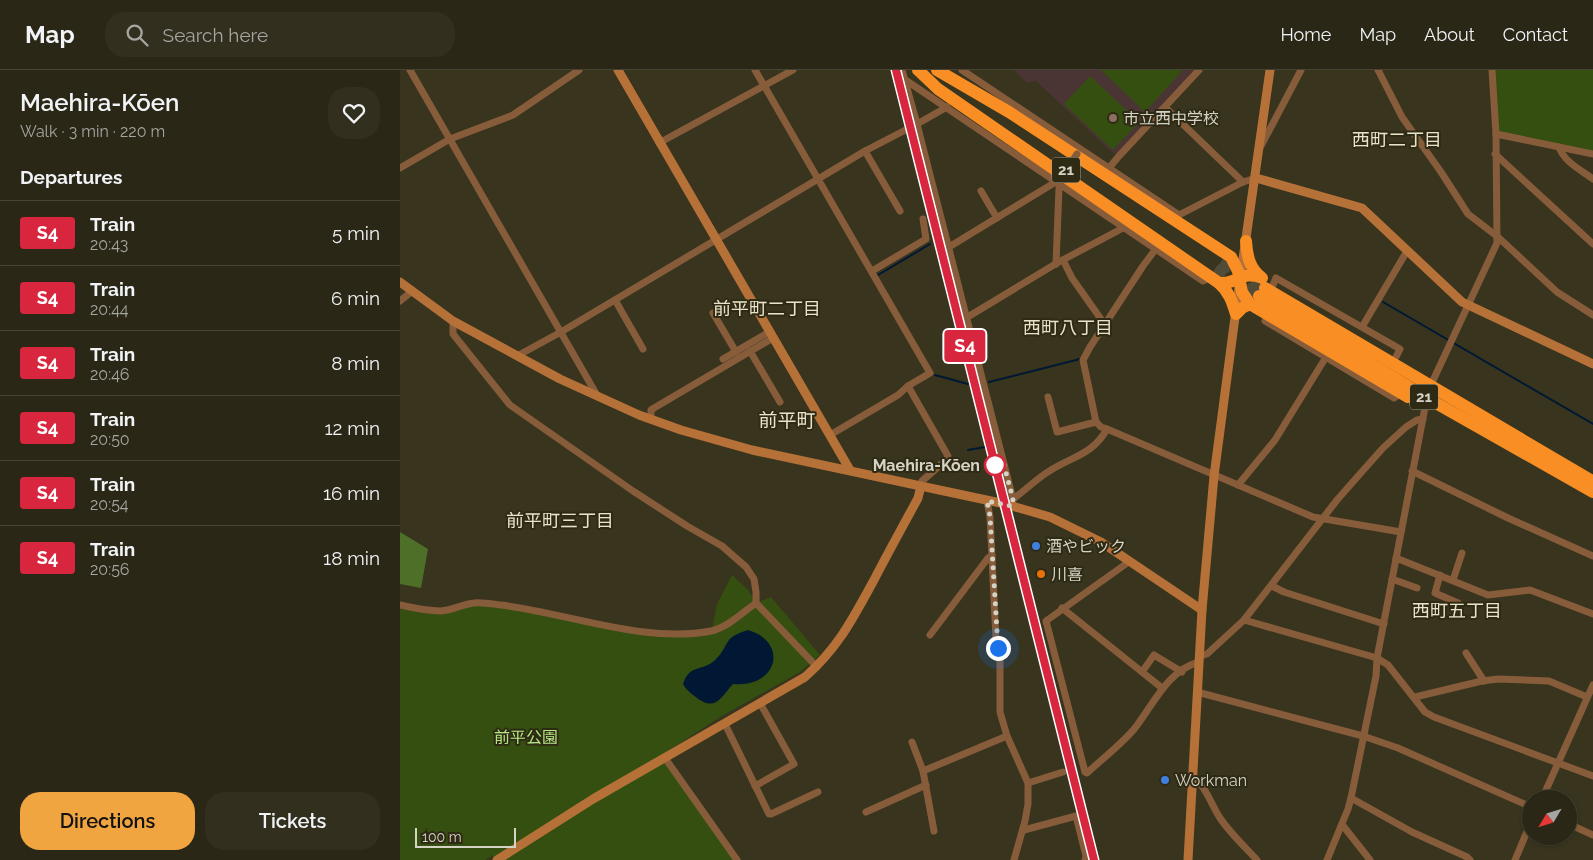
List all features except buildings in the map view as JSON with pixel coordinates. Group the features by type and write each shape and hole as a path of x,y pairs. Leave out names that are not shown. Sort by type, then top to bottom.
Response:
{"highway":[{"path":"918,70 938,89 1219,270 1240,278"},
{"path":"937,70 1009,112 1219,270 1229,284 1247,275 1261,290 1396,357 1432,382 1494,416 1512,434 1593,482"},
{"path":"1219,270 1240,250 1246,241"},
{"path":"1246,241 1247,255 1268,314 1425,408"},
{"path":"1219,270 1232,299 1236,314 1261,290"},
{"path":"1240,278 1242,292 1261,290"},
{"name":"21","path":"1261,290 1432,382"},
{"name":"21","path":"1261,290 1425,408 1525,453 1593,492"}],"street":[{"path":"410,70 599,398"},
{"path":"400,168 450,139 514,115 579,70"},
{"path":"618,70 850,470"},
{"path":"755,70 930,373 908,386 898,395 830,435"},
{"path":"660,143 792,70"},
{"path":"902,70 1013,502"},
{"path":"962,70 1079,152 1110,168 1179,215 1243,182 1256,178 1362,208 1462,302 1593,364"},
{"path":"1110,168 1199,70"},
{"path":"1188,860 1202,610 1214,476 1270,70"},
{"path":"1258,151 1301,70"},
{"path":"1378,70 1402,117 1468,214 1498,237 1557,292 1593,316"},
{"path":"1327,860 1351,798 1376,676 1377,658 1412,471 1432,382 1487,268 1497,243 1496,134 1492,70"},
{"path":"904,79 1060,182 1123,228 1204,281 1219,270"},
{"path":"1165,107 1243,182"},
{"path":"517,356 561,332 865,151 947,108"},
{"path":"1496,134 1593,154"},
{"path":"1559,147 1561,153 1568,161 1593,180"},
{"path":"865,151 900,211"},
{"path":"1056,264 1060,182 1079,152"},
{"path":"1495,154 1593,244"},
{"path":"949,247 1060,182"},
{"path":"982,191 997,218"},
{"path":"872,271 926,239 923,219"},
{"path":"966,318 1056,264 1123,228"},
{"path":"1156,250 1143,266 1083,360 1096,422 1107,429 1313,518 1401,532"},
{"path":"1362,327 1407,251"},
{"path":"1063,260 1072,278 1103,322 1106,323"},
{"path":"1261,290 1276,278 1400,349 1396,357"},
{"path":"400,282 411,292 453,321 599,398 681,430 752,450 987,501 1013,502 1050,516 1101,542 1202,610"},
{"path":"400,301 411,292"},
{"path":"615,300 643,349"},
{"path":"712,313 736,352"},
{"path":"1268,314 1265,321 1394,398 1402,393"},
{"path":"453,321 453,334 510,405 641,496 722,546 746,567 754,579 756,603 817,667"},
{"path":"651,419 651,410 750,351 771,335"},
{"path":"723,359 771,335"},
{"path":"750,351 780,402"},
{"path":"1238,485 1275,440 1326,357"},
{"path":"497,860 594,799 805,677 830,653 855,615 918,498 922,481 948,456 908,386"},
{"path":"1048,397 1057,432 1096,422"},
{"path":"1130,561 1046,621 1085,772 1134,729 1162,688 1207,654 1244,620 1337,500 1384,448 1416,420 1425,408"},
{"path":"1013,502 1049,471 1100,442 1107,429"},
{"path":"1412,471 1508,518 1593,556"},
{"path":"987,501 996,639 1000,659 1000,712 1007,736 1028,784 1028,804 1024,830 1014,860"},
{"path":"1453,580 1462,553"},
{"path":"930,635 988,558 992,556"},
{"path":"1396,558 1488,594 1530,590 1593,614"},
{"path":"1440,575 1435,593 1458,603"},
{"path":"1392,579 1417,588"},
{"path":"1272,586 1284,592 1384,624"},
{"path":"400,605 441,611 457,609 475,603 503,606 620,628 669,634 712,630 732,621 756,603"},
{"path":"1062,608 1162,688"},
{"path":"1244,620 1377,658 1388,665 1425,712 1434,717 1593,776"},
{"path":"1466,653 1484,681"},
{"path":"1142,672 1154,655 1182,672"},
{"path":"1415,697 1498,679 1549,681 1587,697"},
{"path":"1546,790 1593,684"},
{"path":"1198,692 1363,736 1398,748 1522,803"},
{"path":"756,786 794,764 760,703"},
{"path":"725,724 769,814 818,792"},
{"path":"923,771 1007,736"},
{"path":"912,742 923,771 934,831"},
{"path":"665,758 737,860"},
{"path":"1028,784 1063,772"},
{"path":"1193,776 1199,781 1221,820 1257,860"},
{"path":"866,812 926,785"},
{"path":"1351,798 1412,832 1470,860"},
{"path":"1024,830 1076,816 1086,856 1085,860"},
{"path":"1341,826 1344,827 1370,860"},
{"path":"1578,828 1593,835"},
{"path":"1515,860 1522,843"}],"shaded area":[{"name":"市立西中学校","path":"1014,70 1194,70 1116,154 1036,81 1027,83"}],"green space":[{"path":"1101,70 1183,70 1145,112"},
{"path":"1492,70 1593,70 1593,154 1496,134"},
{"path":"1090,76 1139,122 1113,150 1064,104"},
{"path":"400,532 428,549 421,588 400,584"},
{"name":"前平公園","path":"732,575 749,591 756,603 771,597 820,655 800,672 722,716 660,756 736,860 495,860 492,856 485,860 400,860 400,605 441,611 475,603 669,634 712,630 717,604"}],"water":[{"path":"748,630 761,636 769,644 773,653 773,663 768,672 760,679 748,683 733,684 714,703 704,702 687,690 683,684 689,673 710,664 720,655 730,639"}],"waterway":[{"path":"878,275 930,244"},
{"path":"1383,302 1593,424"},
{"path":"989,382 1080,359"},
{"path":"935,375 968,384"},
{"path":"968,450 985,447"}],"tunnel":[{"path":"1221,262 1265,288"},
{"path":"1215,269 1259,296"}],"railway":[{"path":"896,70 1094,860"}],"train":[{"name":"S4","path":"896,70 1094,860"}],"place":[{"name":"市立西中学校","path":"1113,118"},
{"name":"Maehira-Kōen","path":"995,465"},
{"name":"酒やビック","path":"1036,546"},
{"name":"川喜","path":"1041,574"},
{"name":"Workman","path":"1165,780"}],"district":[{"name":"西町二丁目","path":"1397,139"},
{"name":"前平町二丁目","path":"767,308"},
{"name":"西町八丁目","path":"1068,327"},
{"name":"前平町","path":"787,420"},
{"name":"前平町三丁目","path":"560,520"},
{"name":"西町五丁目","path":"1457,610"}],"route":[{"path":"995,465 1004,465 1013,499 1012,506 987,501 990,516 998,648"}]}
